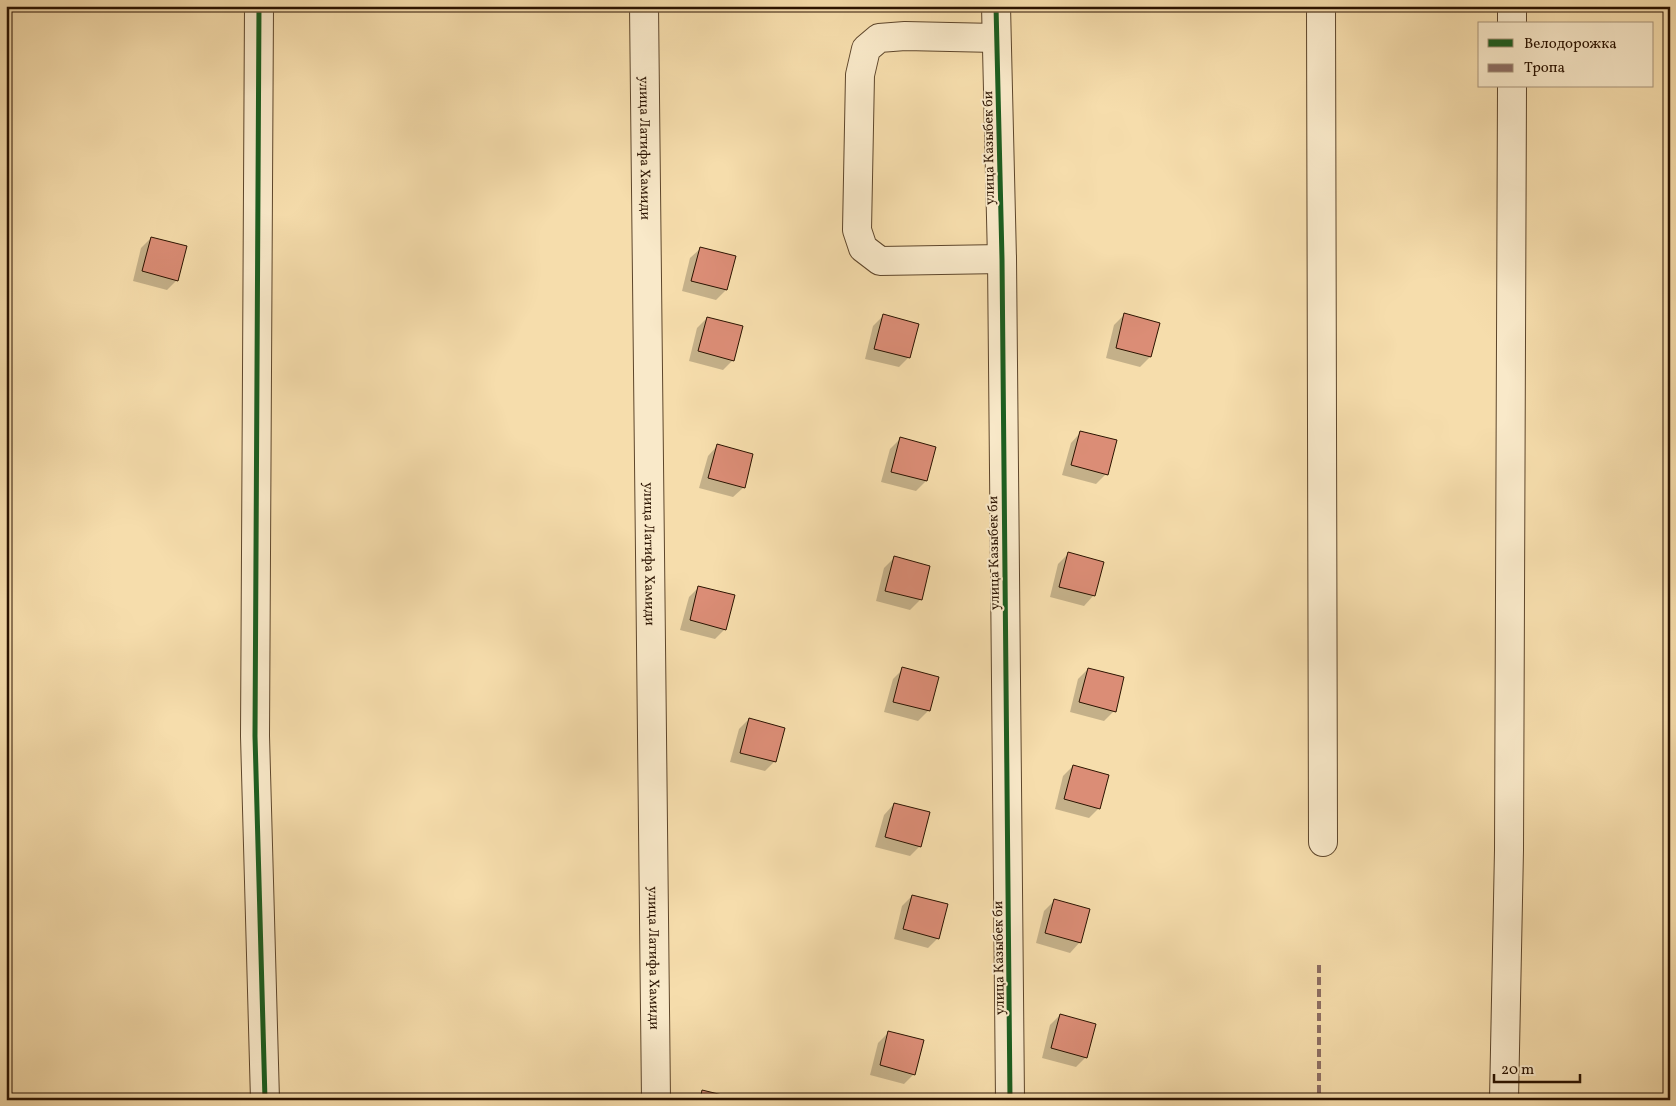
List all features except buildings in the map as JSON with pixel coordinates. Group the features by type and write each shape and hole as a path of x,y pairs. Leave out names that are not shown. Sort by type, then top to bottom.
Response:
{"street":[{"path":"259,6 255,736 265,1100"},
{"name":"улица Латифа Хамиди","path":"644,6 656,1100"},
{"name":"улица Казыбек би","path":"996,6 1002,259 1010,1100"},
{"path":"1322,6 1323,842"},
{"path":"1512,6 1512,22"},
{"path":"996,38 905,36 879,38 866,49 860,76 857,230 863,248 880,261 1002,259"},
{"path":"1504,1100 1509,850 1512,88"}],"marked path":[{"path":"1319,965 1319,1100"}],"cycle path":[{"path":"259,6 255,736 265,1100"},
{"path":"996,6 1002,259 1010,1100"}]}
